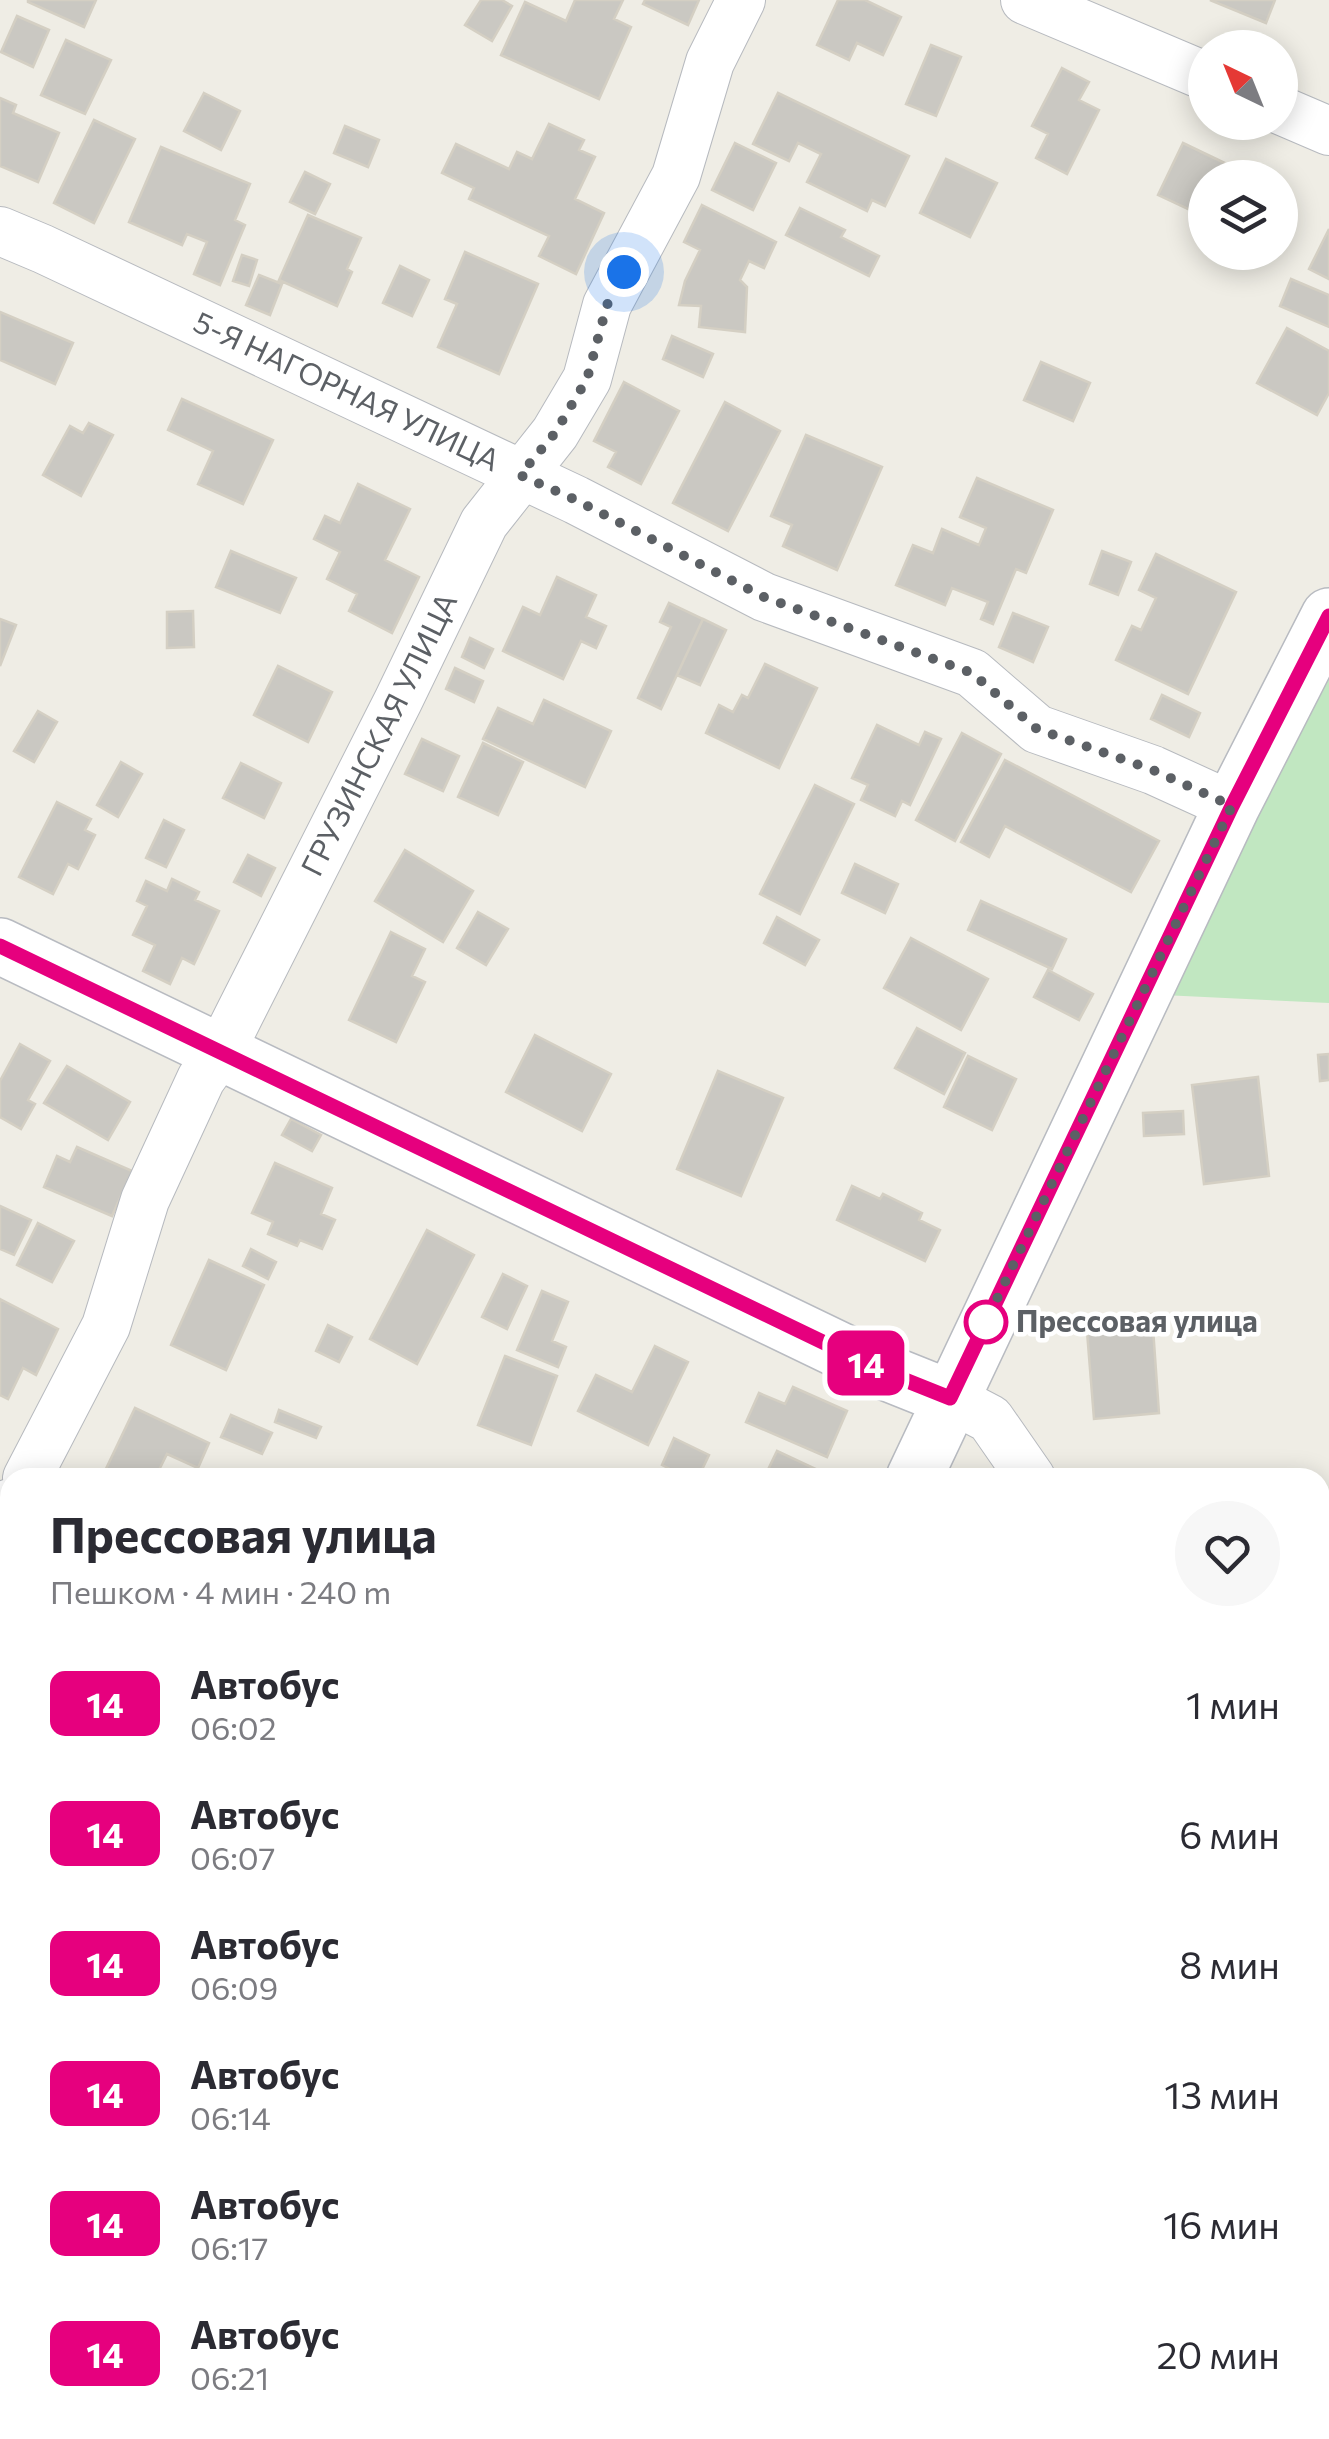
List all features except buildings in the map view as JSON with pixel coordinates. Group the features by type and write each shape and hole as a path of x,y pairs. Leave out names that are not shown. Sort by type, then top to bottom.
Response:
{"street":[{"name":"ГРУЗИНСКАЯ УЛИЦА","path":"32,1468 106,1326 145,1200 201,1079 221,1050 484,523 555,433 587,379 607,305 676,176 710,62 741,0"},
{"path":"1025,0 1188,69"},
{"path":"1298,118 1329,131"},
{"name":"5-Я НАГОРНАЯ УЛИЦА","path":"0,231 576,500 764,597 972,673 1037,729 1153,770 1232,806"},
{"path":"918,1468 1232,806 1329,616"},
{"path":"0,946 885,1372 950,1398 990,1420 1024,1468"}],"green space":[{"path":"1329,665 1329,1003 1163,995"}],"bus line":[{"name":"14","path":"0,946 885,1372 950,1398 1232,806 1329,616"}],"place":[{"name":"Прессовая улица","path":"986,1322"}],"route":[{"path":"624,272 607,305 587,379 555,433 520,475 764,597 972,673 1037,729 1153,770 1232,806 986,1322"}]}
